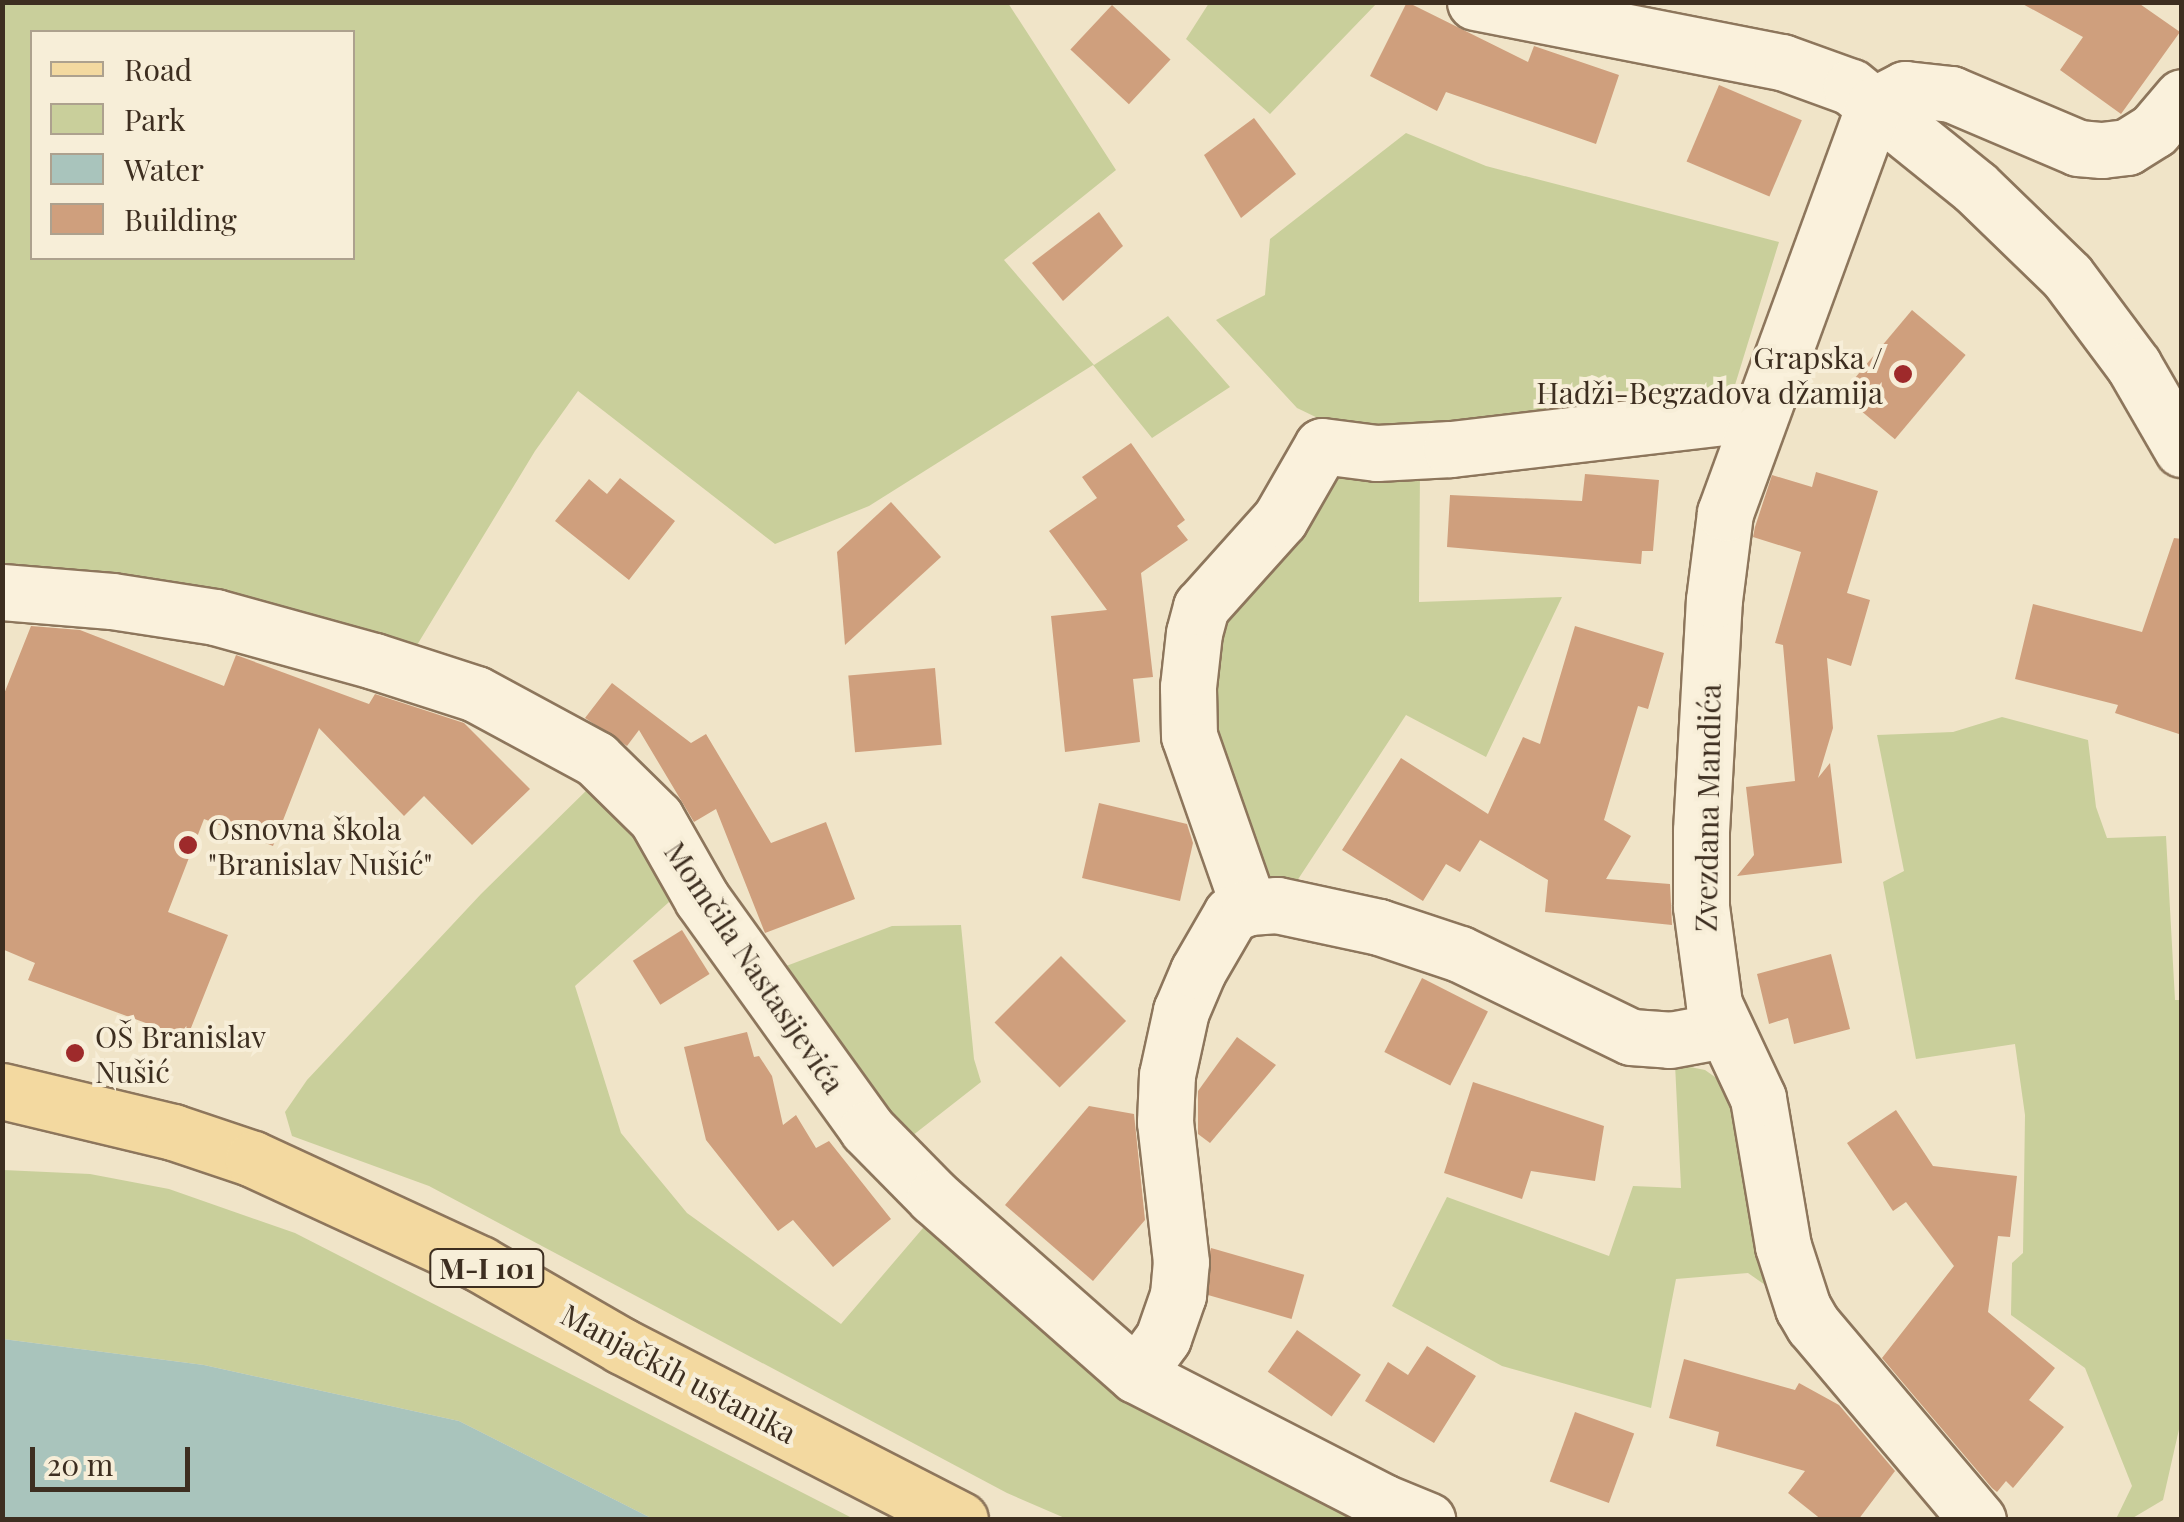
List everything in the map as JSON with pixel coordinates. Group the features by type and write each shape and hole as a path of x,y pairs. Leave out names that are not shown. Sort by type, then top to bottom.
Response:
{"main road":[{"name":"Manjačkih ustanika","path":"2,1091 174,1132 254,1159 480,1264 622,1346 960,1520"}],"street":[{"path":"1475,2 1794,65 1840,81 1976,187 2066,276 2134,366 2182,449"},
{"path":"1874,105 1905,89 1951,94 2078,148 2102,150 2126,147 2154,130 2182,97"},
{"name":"Zvezdana Mandića","path":"1874,105 1725,513 1714,600 1704,753 1701,906 1708,976 1724,1030 1758,1098 1783,1246 1803,1308 1978,1520"},
{"path":"1250,907 1189,736 1188,687 1194,633 1201,607 1280,519 1322,446 1377,453 1451,449 1759,413"},
{"name":"Momčila Nastasijevića","path":"2,592 112,602 215,618 357,656 476,694 596,758 656,818 702,899 867,1129 923,1187 1136,1375 1383,1502 1427,1520"},
{"path":"1136,1375 1163,1338 1178,1296 1181,1262 1165,1122 1168,1074 1182,1011 1219,930 1231,914 1250,907 1277,905 1379,927 1460,954 1631,1037 1670,1040 1724,1030"}],"green space":[{"path":"1209,2 1377,3 1270,114 1186,39"},
{"path":"2,3 1008,3 1116,170 1004,260 1094,365 1168,316 1230,387 1152,438 1093,365 869,506 775,544 578,391 535,451 414,650 3,574"},
{"path":"1406,133 1486,166 1779,242 1735,385 1718,393 1353,435 1297,408 1216,320 1265,295 1270,239"},
{"path":"1420,470 1419,602 1562,597 1486,757 1406,715 1291,890 1265,882 1203,700 1234,581 1321,471"},
{"path":"2002,717 2088,740 2096,807 2107,838 2166,836 2175,1000 2182,1000 2182,1416 2163,1500 2131,1519 2116,1519 2132,1486 2085,1368 2011,1315 2012,1263 2023,1253 2025,1115 2015,1044 1916,1059 1883,882 1904,871 1877,735 1953,732"},
{"path":"593,784 637,828 678,894 575,986 621,1133 687,1213 841,1324 935,1214 1384,1519 1067,1519 1007,1493 429,1186 292,1136 285,1112 307,1080 481,894"},
{"path":"961,925 974,1059 981,1082 903,1143 773,971 892,926"},
{"path":"1675,1064 1705,1070 1725,1084 1736,1108 1768,1287 1748,1273 1676,1279 1651,1408 1502,1366 1392,1306 1447,1197 1609,1256 1633,1186 1681,1188"},
{"path":"3,1170 90,1174 169,1189 295,1233 854,1519 653,1519 459,1421 204,1365 3,1339"}],"water":[{"path":"3,1339 204,1365 459,1421 653,1519 3,1519"}],"building":[{"path":"1407,2 1528,62 1534,46 1619,75 1596,144 1446,92 1437,111 1370,76"},
{"path":"2019,2 2137,2 2180,32 2121,114 2060,70 2083,37"},
{"path":"1112,5 1171,60 1129,104 1070,50"},
{"path":"1719,85 1802,120 1769,197 1687,161"},
{"path":"1254,118 1296,174 1241,218 1204,155"},
{"path":"1099,212 1123,246 1063,301 1032,263"},
{"name":"Grapska / Hadži-Begzadova džamija","path":"1912,310 1966,355 1895,439 1841,394"},
{"path":"1131,443 1185,520 1177,526 1188,540 1141,573 1153,677 1133,679 1140,742 1065,752 1051,616 1107,610 1049,531 1097,498 1082,477"},
{"path":"1816,472 1878,491 1847,593 1870,600 1851,666 1827,658 1833,728 1818,778 1830,763 1842,863 1737,876 1754,855 1746,787 1795,781 1783,645 1775,643 1801,552 1753,537 1772,475 1812,487"},
{"path":"1585,474 1659,480 1653,551 1642,551 1641,564 1447,547 1450,495 1582,501"},
{"path":"620,478 675,521 629,580 555,521 589,479 607,494"},
{"path":"891,502 941,557 845,645 837,552"},
{"path":"2174,538 2182,539 2182,735 2115,713 2118,705 2015,679 2033,604 2142,632"},
{"name":"Osnovna škola \"Branislav Nušić\"","path":"31,626 80,630 224,686 236,655 369,704 375,694 464,723 530,789 472,845 424,796 404,816 319,728 273,846 204,819 168,912 228,935 187,1038 28,980 35,963 2,949 2,699"},
{"path":"1575,626 1664,653 1648,709 1638,706 1604,820 1631,836 1606,879 1670,884 1672,925 1545,912 1548,880 1480,840 1460,872 1446,864 1423,901 1342,850 1401,758 1488,814 1523,737 1540,744"},
{"path":"935,668 942,745 855,752 848,676"},
{"path":"612,683 691,743 706,734 771,843 826,822 855,899 765,933 716,809 694,822 639,730 627,746 585,718"},
{"path":"1099,803 1187,824 1193,843 1180,901 1082,878"},
{"path":"682,930 710,974 660,1005 633,961"},
{"path":"1831,954 1850,1029 1794,1044 1788,1018 1769,1024 1757,974"},
{"path":"1061,956 1126,1021 1060,1088 995,1022"},
{"path":"1422,978 1488,1012 1450,1086 1384,1052"},
{"path":"747,1032 754,1057 759,1056 772,1076 783,1125 796,1115 816,1148 829,1141 891,1219 833,1267 793,1220 778,1231 706,1140 684,1047"},
{"path":"1237,1037 1276,1065 1210,1143 1198,1134 1198,1091"},
{"path":"1473,1082 1604,1126 1595,1181 1531,1171 1522,1199 1444,1173"},
{"path":"1089,1106 1134,1114 1145,1220 1093,1281 1005,1205"},
{"path":"1896,1110 1933,1166 2017,1176 2010,1237 1998,1236 1988,1312 2055,1368 2029,1400 2064,1427 2013,1488 2006,1481 1997,1492 1992,1488 1882,1358 1954,1266 1906,1202 1893,1211 1847,1143"},
{"path":"1211,1248 1304,1275 1292,1319 1198,1292"},
{"path":"1297,1330 1361,1375 1332,1417 1268,1372"},
{"path":"1427,1346 1476,1376 1434,1443 1365,1401 1388,1362 1408,1375"},
{"path":"1684,1359 1795,1390 1799,1383 1839,1405 1895,1471 1858,1520 1822,1520 1788,1493 1805,1471 1716,1446 1719,1432 1669,1418"},
{"path":"1575,1412 1634,1434 1609,1503 1550,1482"}],"place":[{"name":"Grapska / Hadži-Begzadova džamija","path":"1903,374"},
{"name":"Osnovna škola \"Branislav Nušić\"","path":"188,845"},
{"name":"OŠ Branislav Nušić","path":"75,1053"}]}
